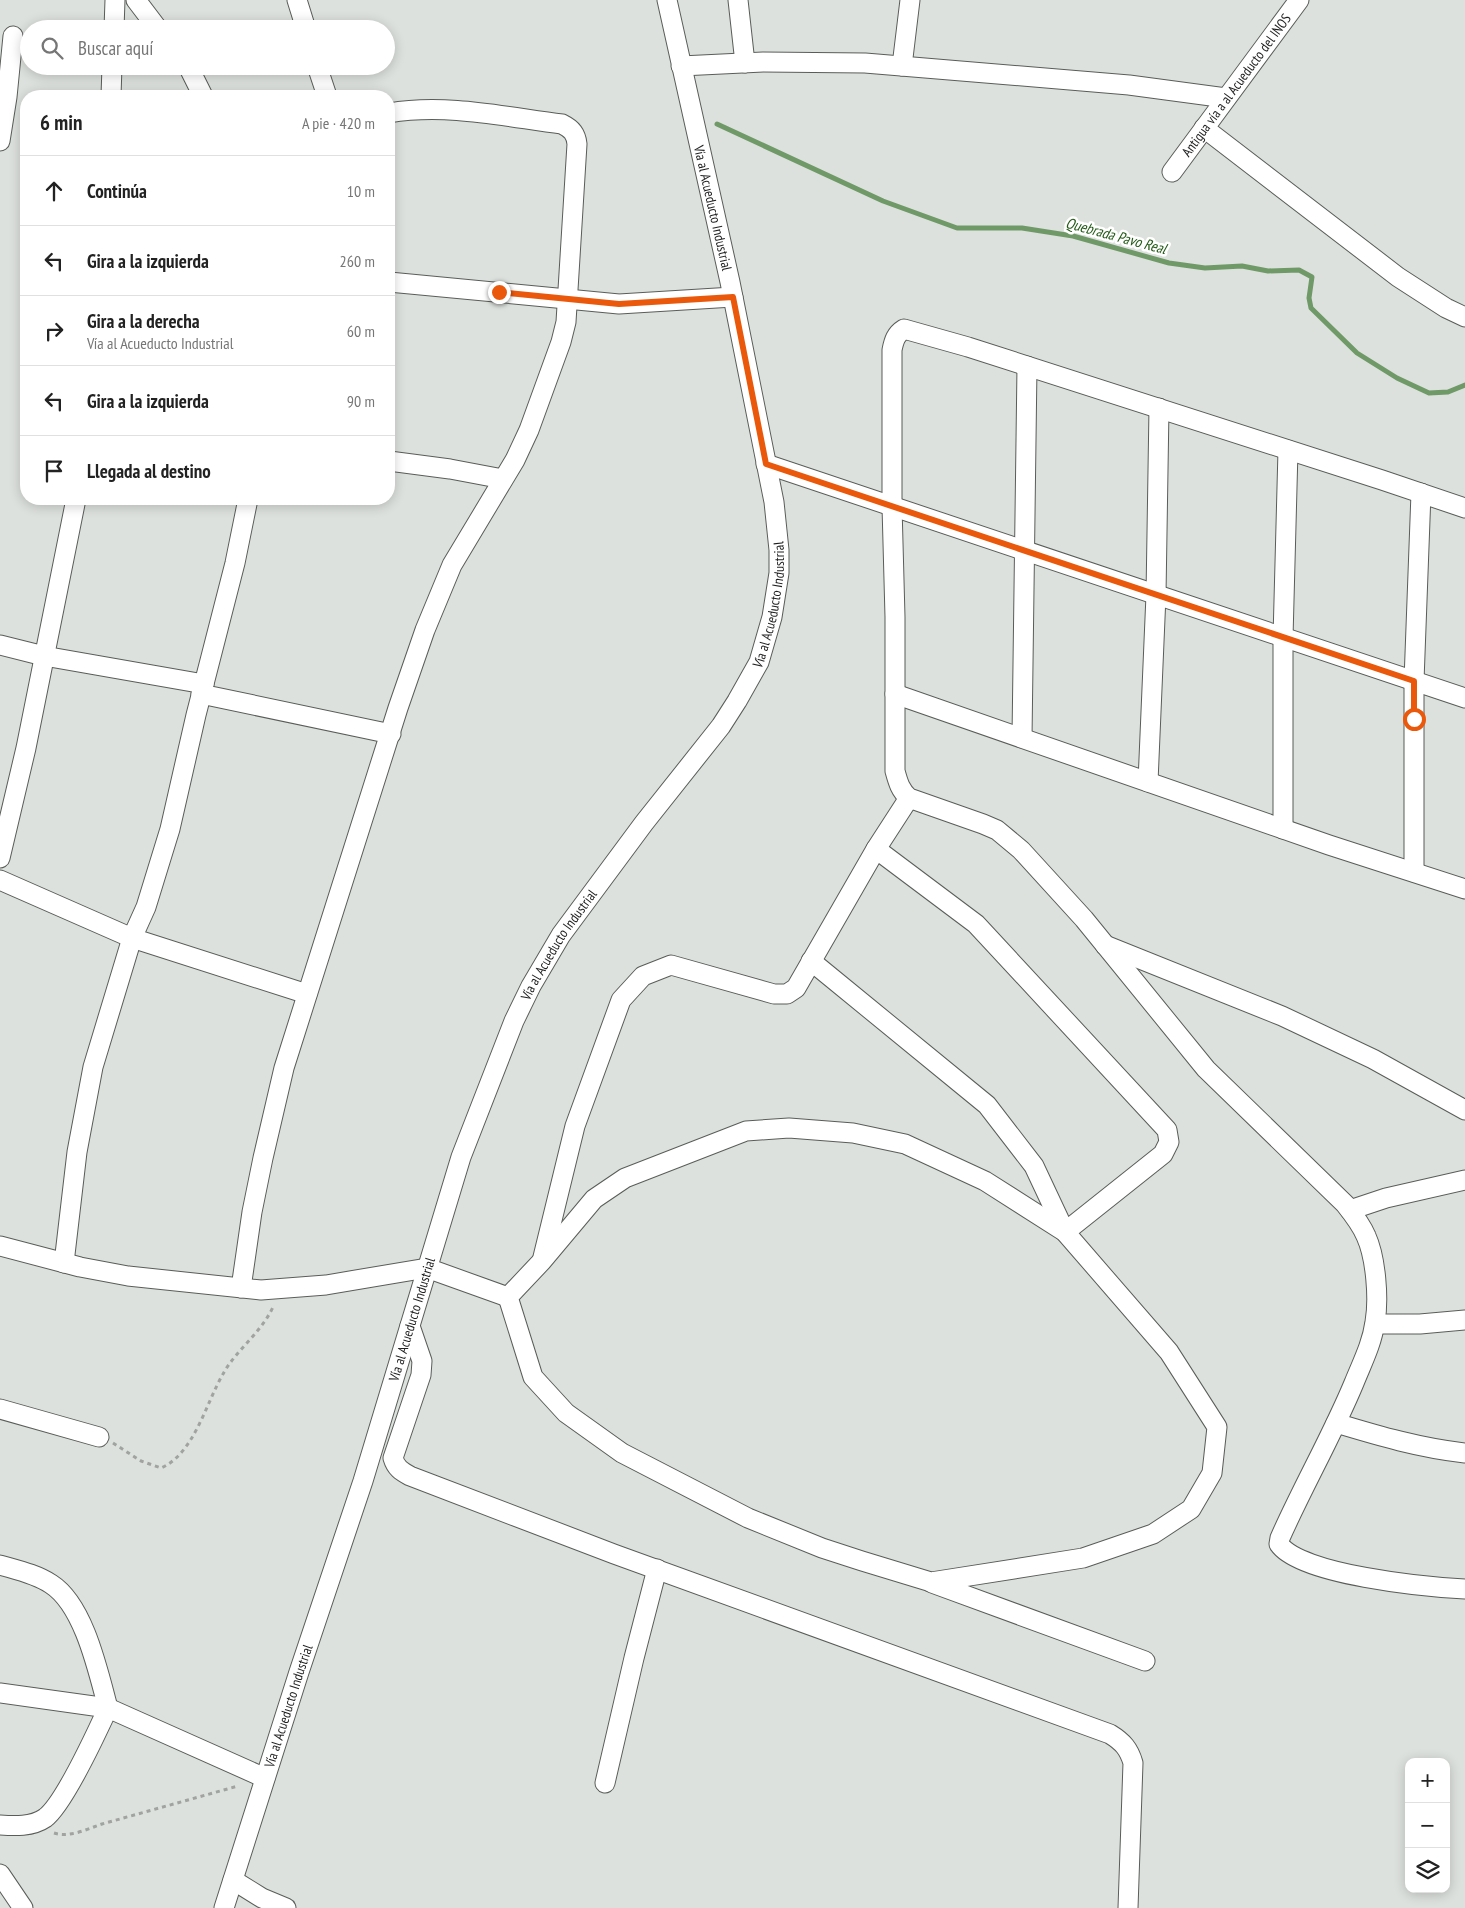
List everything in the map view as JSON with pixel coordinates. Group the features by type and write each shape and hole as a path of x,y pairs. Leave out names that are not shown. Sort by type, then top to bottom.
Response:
{"street":[{"path":"114,20 115,0"},
{"path":"136,0 151,20"},
{"path":"297,0 303,20"},
{"name":"Vía al Acueducto Industrial","path":"224,1908 363,1481 461,1157 514,1021 547,957 571,920 617,858 721,726 758,662 772,617 779,573 777,526 733,297 667,0"},
{"path":"738,0 745,63"},
{"path":"902,66 910,0"},
{"name":"Antigua vía a al Acueducto del INOS","path":"1172,172 1299,0"},
{"path":"0,142 14,36"},
{"path":"681,66 806,61 902,66 1129,86 1226,98"},
{"path":"111,90 112,75"},
{"path":"192,75 200,90"},
{"path":"321,75 325,90"},
{"path":"241,1288 262,1158 284,1068 425,630 452,565 504,480 528,430 566,322 576,135 570,128 562,124 458,110 395,112"},
{"path":"1204,128 1398,277 1446,308 1465,317"},
{"path":"395,283 619,304 733,297"},
{"path":"1465,508 1028,366 912,331 904,330 898,333 892,350 895,771 902,791 909,798 983,824 1006,837 1021,850 1084,919 1206,1069 1350,1210 1367,1237 1371,1251 1376,1298 1375,1324 1369,1347 1336,1423 1280,1538 1279,1544 1283,1550 1309,1563 1342,1572 1417,1585 1465,1589"},
{"path":"1022,738 1028,366"},
{"path":"1148,782 1156,595 1159,408"},
{"path":"1282,829 1283,638 1288,450"},
{"path":"395,462 450,469 504,480"},
{"path":"766,464 1465,698"},
{"path":"1414,872 1414,681 1421,493"},
{"path":"0,858 26,748 75,505"},
{"path":"64,1263 77,1152 93,1067 132,938 146,907 170,829 202,689 235,563 247,505"},
{"path":"0,645 202,689 391,734"},
{"path":"895,694 1282,829 1465,889"},
{"path":"542,1261 575,1126 621,1000 643,976 671,964 774,994 787,994 796,988 876,849 909,798"},
{"path":"876,849 976,924 1167,1130 1169,1142 1163,1154 1065,1232"},
{"path":"0,880 132,938 307,994"},
{"path":"1104,944 1282,1016 1373,1059 1465,1110"},
{"path":"811,961 987,1106 1034,1166 1065,1232 1169,1352 1217,1427 1212,1473 1191,1510 1153,1534 1082,1558 931,1582"},
{"path":"508,1297 542,1261 594,1199 625,1178 746,1131 789,1128 853,1133 904,1144 985,1181 1065,1232"},
{"path":"1350,1210 1386,1198 1465,1180"},
{"path":"0,1246 64,1263 128,1276 241,1288 278,1289 358,1281 427,1268 508,1297"},
{"path":"508,1297 533,1377 566,1413 622,1453 748,1518 822,1548 931,1582 1145,1662"},
{"path":"1375,1324 1420,1324 1465,1320"},
{"path":"410,1326 422,1361 421,1375 393,1458 395,1465 410,1476 657,1570 1110,1734 1119,1740 1130,1753 1133,1764 1128,1908"},
{"path":"0,1409 99,1437"},
{"path":"1336,1423 1408,1444 1465,1453"},
{"path":"0,1565 42,1578 61,1592 71,1604 90,1645 108,1708 56,1807 45,1818 33,1824 0,1825"},
{"path":"605,1783 657,1570"},
{"path":"0,1692 108,1708 265,1778"},
{"path":"0,1874 23,1908"},
{"path":"233,1880 262,1898 286,1908"}],"path":[{"path":"99,1437 123,1448 150,1465 161,1468 177,1460 194,1432 223,1374 269,1315 278,1289"},
{"path":"33,1824 62,1836 265,1778"}],"waterway":[{"name":"Quebrada Pavo Real","path":"717,124 883,201 957,228 1022,228 1073,236 1169,263 1205,268 1242,266 1268,271 1299,270 1312,277 1309,298 1311,308 1357,353 1397,378 1429,393 1448,392 1465,385"}],"route":[{"path":"499,292 619,304 733,297 766,464 1414,681 1414,719"}]}
